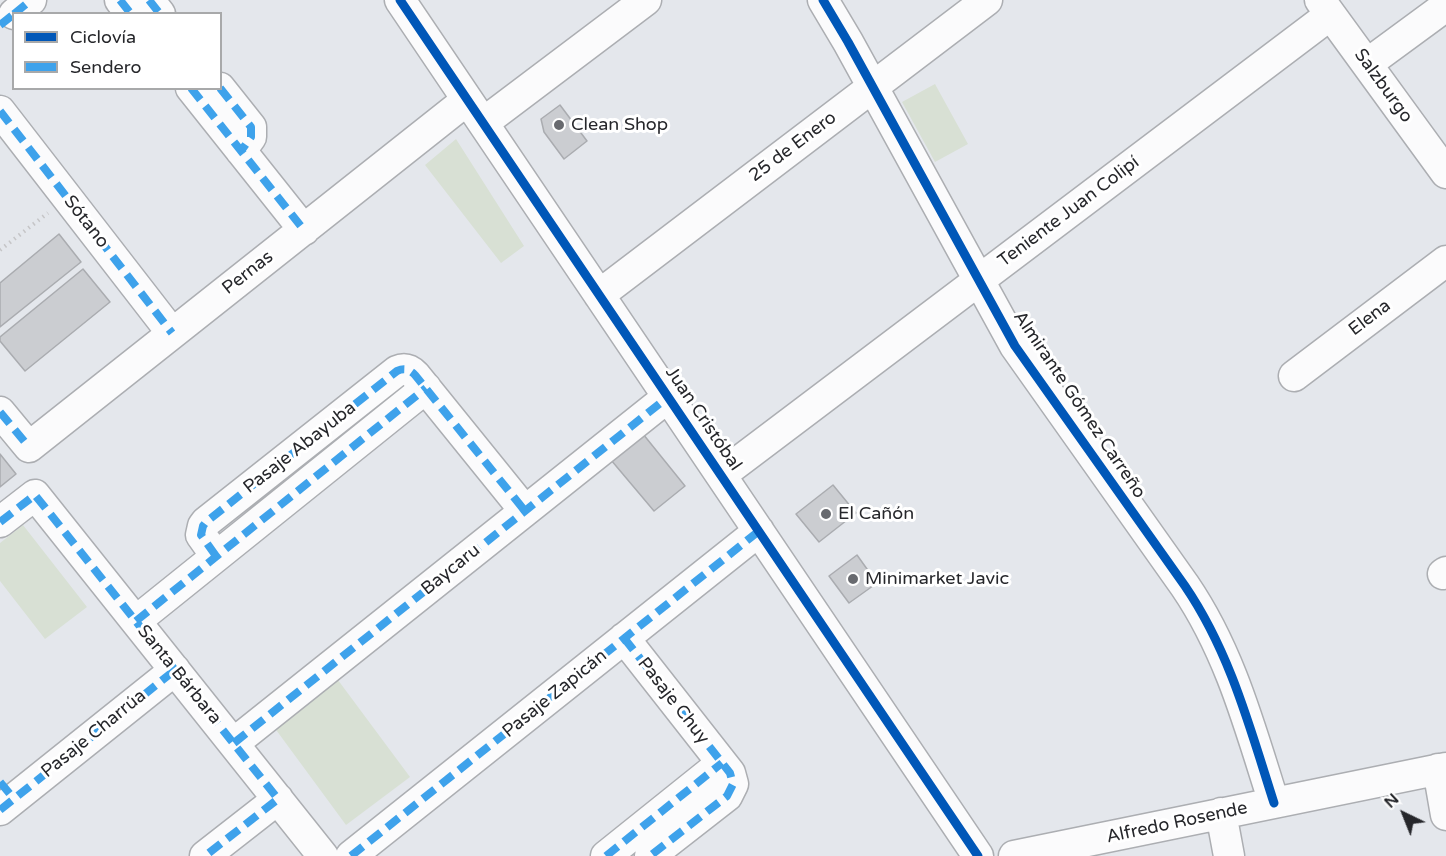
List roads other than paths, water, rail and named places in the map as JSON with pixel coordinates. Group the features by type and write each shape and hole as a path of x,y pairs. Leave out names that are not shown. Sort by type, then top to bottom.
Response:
{"street":[{"path":"16,12 31,0"},
{"path":"120,0 129,12"},
{"path":"149,0 158,12"},
{"name":"Juan Cristóbal","path":"400,0 759,531 972,856"},
{"name":"Pernas","path":"0,412 30,447 304,230 475,111 646,0"},
{"name":"Almirante Gómez Carreño","path":"823,0 1031,371 1185,586 1210,625 1236,687 1274,803"},
{"name":"25 de Enero","path":"599,295 987,0"},
{"path":"1367,64 1446,6"},
{"name":"Salzburgo","path":"1325,7 1446,173"},
{"name":"Teniente Juan Colipí","path":"721,475 979,280 1325,7"},
{"path":"0,25 12,16"},
{"path":"193,90 304,230"},
{"path":"222,90 251,127 251,137 241,151"},
{"name":"Sótano","path":"0,111 172,333"},
{"name":"Elena","path":"1294,376 1446,261"},
{"name":"Pasaje Abayuba","path":"136,621 426,388 525,511"},
{"name":"Baycaru","path":"234,743 668,397"},
{"name":"Santa Bárbara","path":"0,522 35,495 323,856"},
{"name":"Pasaje Zapicán","path":"351,856 759,531"},
{"name":"Pasaje Chuy","path":"624,638 722,763 733,778 734,784 731,791 650,856"},
{"name":"Pasaje Charrúa","path":"5,797 175,670"},
{"path":"606,856 722,763"},
{"path":"1442,769 1446,815"},
{"name":"Alfredo Rosende","path":"1014,856 1442,769"},
{"path":"205,856 278,799"},
{"path":"1221,813 1229,856"}],"place":[{"name":"Clean Shop","path":"559,125"},
{"name":"El Cañón","path":"826,514"},
{"name":"Minimarket Javic","path":"853,579"}]}
